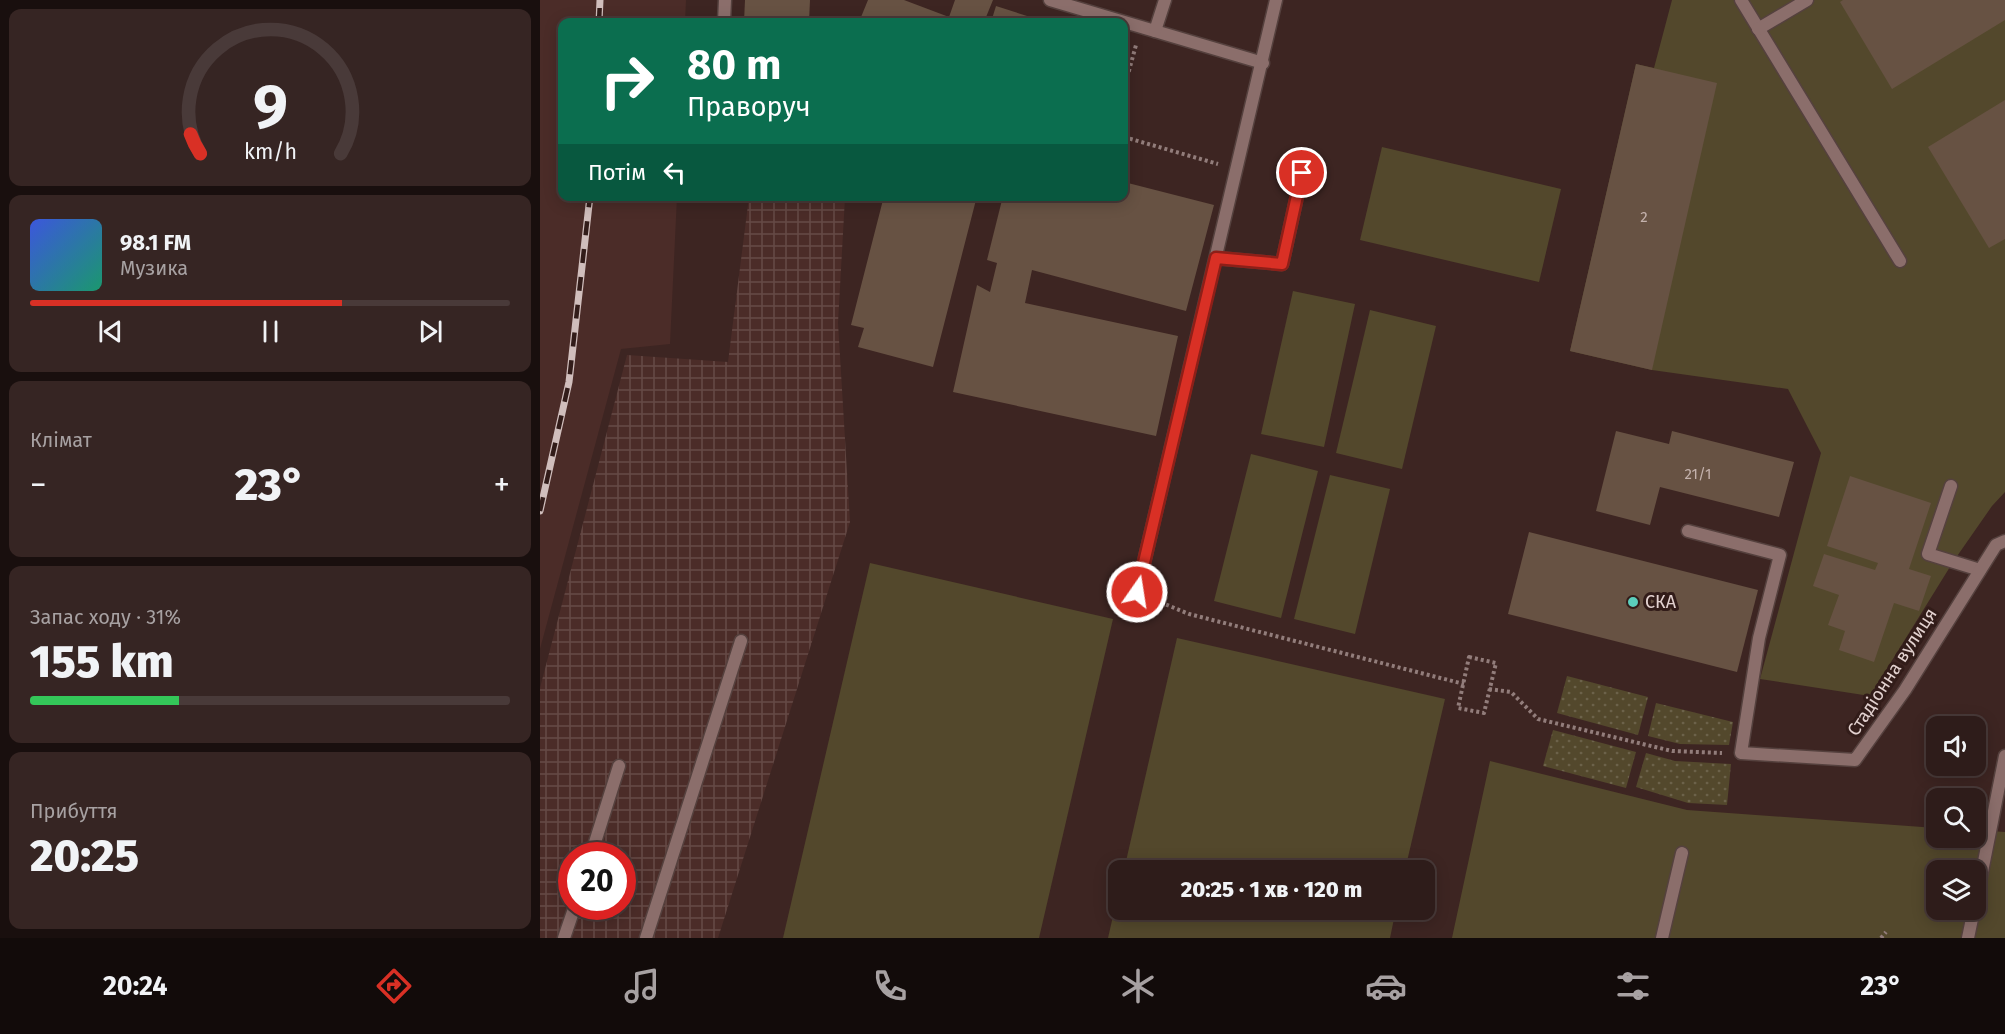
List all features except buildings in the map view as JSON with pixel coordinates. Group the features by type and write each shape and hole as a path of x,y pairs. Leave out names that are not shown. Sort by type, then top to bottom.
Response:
{"lane":[{"path":"724,18 725,0"},
{"path":"1050,0 1111,18"},
{"path":"1155,31 1165,0"},
{"path":"1137,592 1276,0"},
{"path":"1740,0 1900,261"},
{"path":"1758,29 1807,0"},
{"path":"1128,23 1263,63"},
{"path":"1216,258 1282,264 1302,173"},
{"path":"1951,486 1928,555 1980,570"},
{"path":"1688,531 1780,555 1759,638 1741,753"},
{"name":"Стадіонна вулиця","path":"1741,753 1855,760 1905,690 1996,545 2005,541"},
{"path":"646,938 741,641"},
{"path":"1984,860 2005,756"},
{"path":"595,842 619,766"},
{"path":"1662,938 1682,853"},
{"path":"564,938 570,920"},
{"path":"1968,938 1972,920"}],"path":[{"path":"1128,74 1141,27"},
{"path":"1128,138 1237,169"},
{"path":"1137,592 1189,614 1464,684"},
{"path":"1469,657 1496,663 1489,689 1484,714 1458,708 1469,657"},
{"path":"1489,689 1511,692 1538,719 1672,751 1741,753"},
{"path":"1881,938 1886,932"}],"shaded area":[{"path":"540,0 686,0 685,18 558,18 558,201 677,201 670,344 621,349 540,649"},
{"path":"1672,0 2005,0 2005,492 1992,506 1953,562 1870,696 1760,679 1821,453 1788,389 1652,370 1570,351 1636,64 1654,68"},
{"path":"1382,147 1561,189 1539,282 1360,240"},
{"path":"748,201 845,201 838,323 850,522 718,938 540,938 540,688 627,355 728,362"},
{"path":"1293,291 1355,304 1324,447 1261,434"},
{"path":"1370,310 1436,326 1402,469 1336,453"},
{"path":"1251,454 1318,471 1281,618 1214,601"},
{"path":"1330,475 1390,489 1355,634 1294,619"},
{"path":"870,563 1113,619 1039,938 783,938"},
{"path":"1177,638 1445,699 1407,860 1126,860"},
{"path":"1567,676 1648,697 1638,735 1557,713"},
{"path":"1656,703 1733,722 1729,745 1680,744 1648,736"},
{"path":"1553,730 1636,752 1626,788 1543,766"},
{"path":"1646,753 1675,761 1731,764 1727,805 1688,803 1636,787"},
{"path":"1490,761 1687,810 1926,827 1926,848 1986,848 1986,831 2005,832 2005,938 1452,938"},
{"path":"1112,920 1394,920 1390,938 1108,938"}],"railway":[{"path":"599,18 600,0"},
{"path":"540,511 569,382 589,201"}],"place":[{"name":"СКА","path":"1633,602"}],"route":[{"path":"1137,592 1216,258 1282,264 1302,173"}]}
